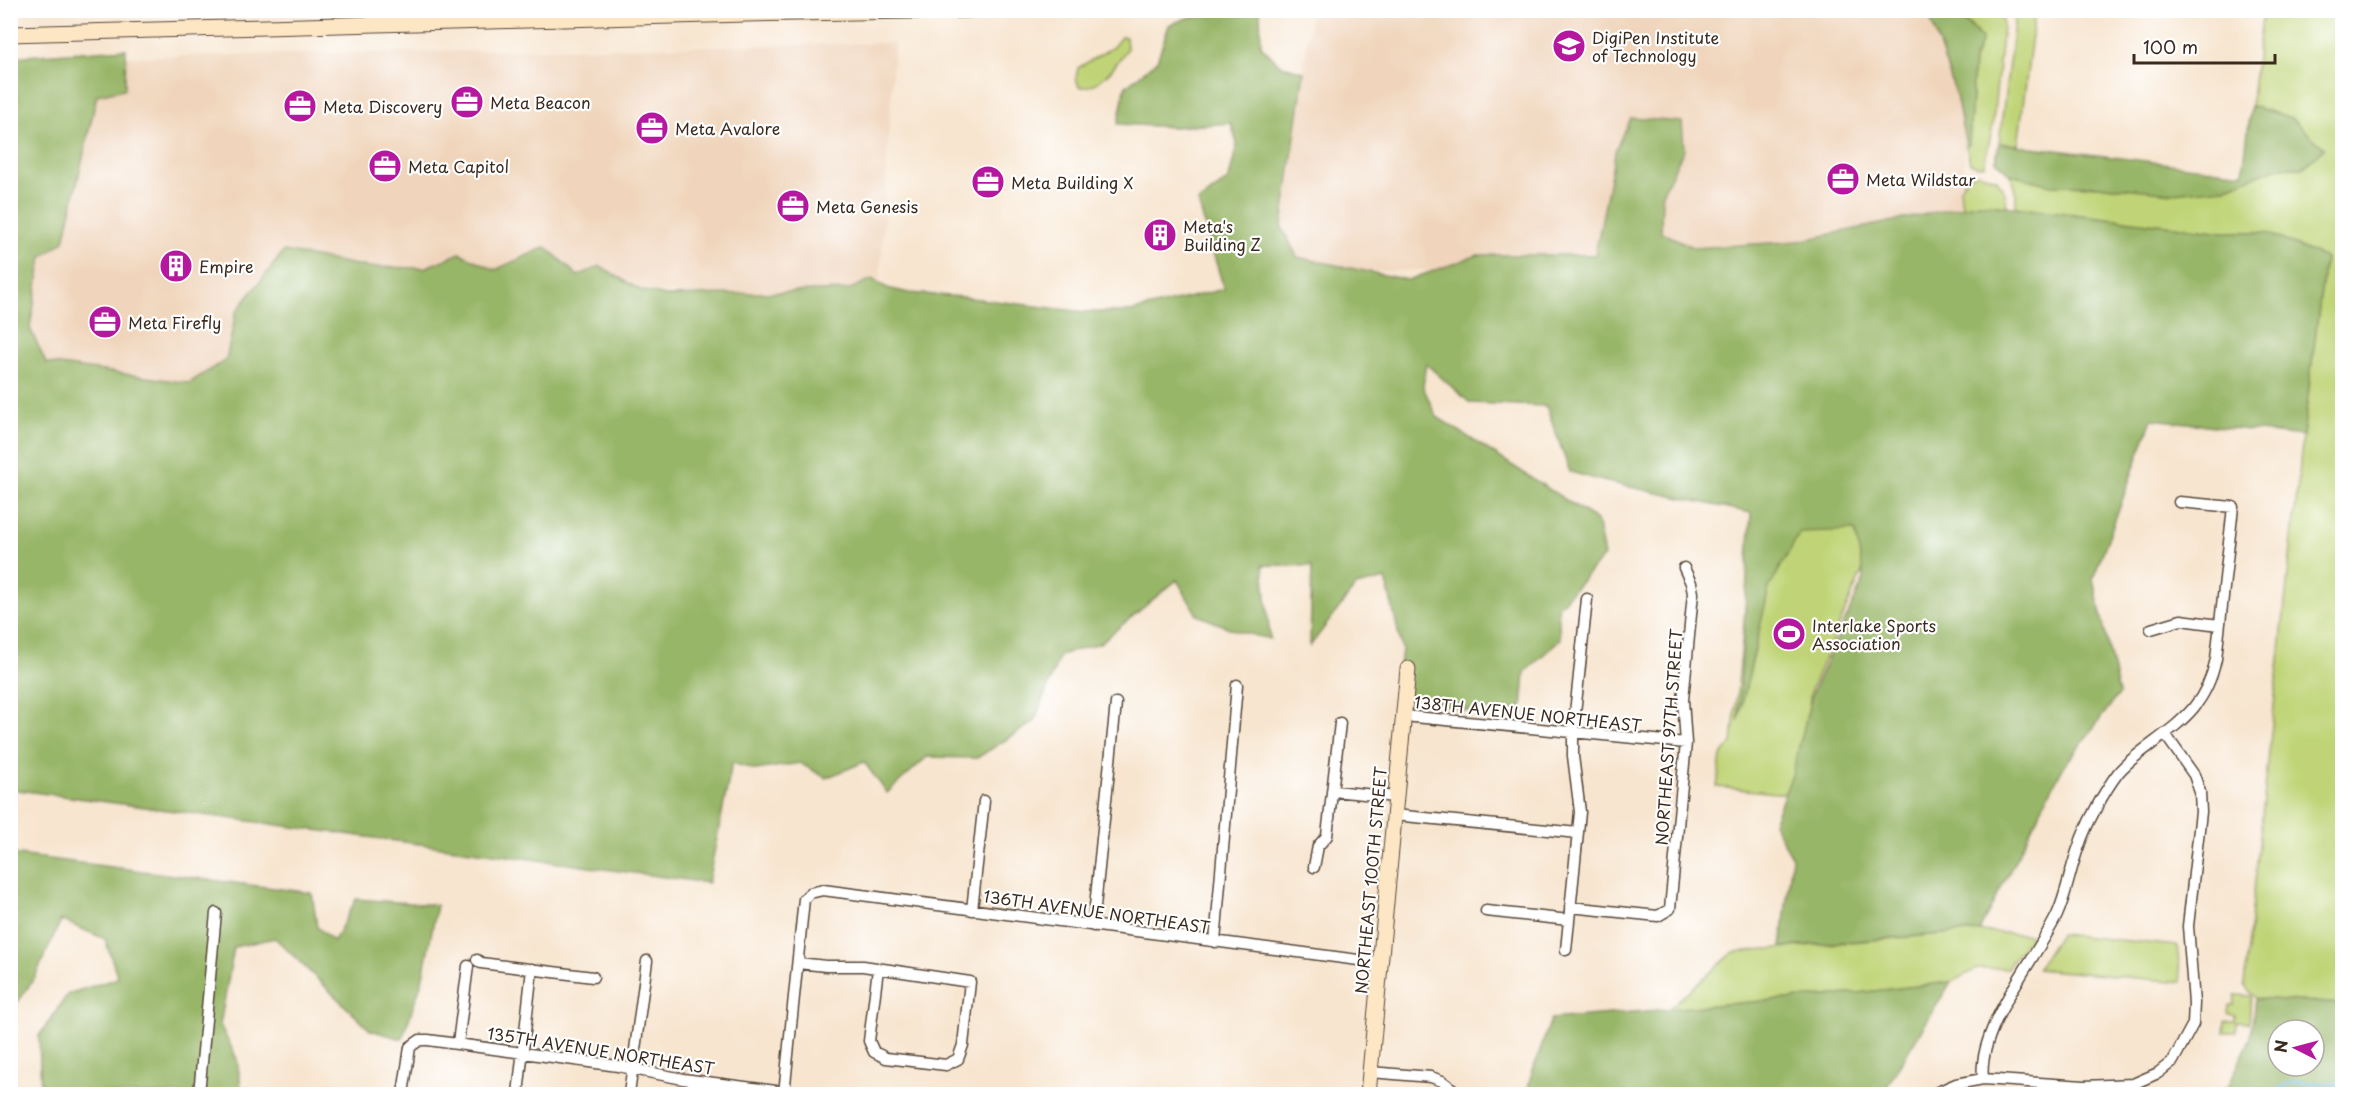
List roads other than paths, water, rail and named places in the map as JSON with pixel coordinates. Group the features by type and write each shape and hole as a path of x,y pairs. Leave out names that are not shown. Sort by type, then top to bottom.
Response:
{"main road":[{"path":"10,34 969,10"},
{"name":"NORTHEAST 100TH STREET","path":"1368,1095 1408,669"}],"street":[{"path":"1983,1079 1981,1068 1991,1032 2023,970 2056,917 2079,844 2118,772 2195,707 2207,691 2216,659 2233,507 2179,502"},
{"name":"NORTHEAST 97TH STREET","path":"1570,907 1658,916 1670,909 1686,743 1683,700 1693,593 1684,568"},
{"path":"1566,950 1580,812 1573,756 1573,732 1587,600"},
{"path":"2151,629 2181,620 2219,625"},
{"path":"1215,942 1237,685"},
{"path":"1094,926 1116,703"},
{"name":"138TH AVENUE NORTHEAST","path":"1404,716 1686,743"},
{"path":"1314,867 1318,846 1327,836 1340,723"},
{"path":"1933,1095 1956,1084 1983,1079 2084,1090 2133,1084 2158,1072 2173,1061 2193,1024 2194,1003 2188,926 2201,812 2200,792 2194,775 2185,759 2165,734"},
{"path":"1333,791 1396,797"},
{"path":"972,910 984,801"},
{"path":"1394,815 1578,833"},
{"name":"136TH AVENUE NORTHEAST","path":"798,963 804,899 810,893 823,890 1381,963"},
{"path":"1486,911 1569,920"},
{"path":"199,1095 216,913"},
{"path":"629,1095 647,961"},
{"path":"458,1043 472,963 593,977"},
{"path":"784,1093 798,963 826,966 851,965 970,982 963,1045 958,1059 946,1065 886,1058 874,1052 869,1041 878,969"},
{"path":"518,1095 532,969"},
{"name":"135TH AVENUE NORTHEAST","path":"404,1095 408,1054 414,1044 428,1040 523,1052 683,1079 784,1093"},
{"path":"1370,1072 1431,1077 1442,1081 1459,1095"}],"waterway":[{"path":"337,14 338,10"},
{"path":"2319,10 2330,18 2342,19"},
{"path":"2271,1094 2290,1082 2342,1084"}],"place":[{"name":"DigiPen Institute of Technology","path":"1569,46"},
{"name":"Meta Beacon","path":"467,102"},
{"name":"Meta Discovery","path":"300,106"},
{"name":"Meta Avalore","path":"652,128"},
{"name":"Meta Capitol","path":"385,166"},
{"name":"Meta Wildstar","path":"1843,179"},
{"name":"Meta Building X","path":"988,182"},
{"name":"Meta Genesis","path":"793,206"},
{"name":"Meta's Building Z","path":"1160,235"},
{"name":"Empire","path":"176,266"},
{"name":"Meta Firefly","path":"105,322"},
{"name":"Interlake Sports Association","path":"1789,634"}]}
